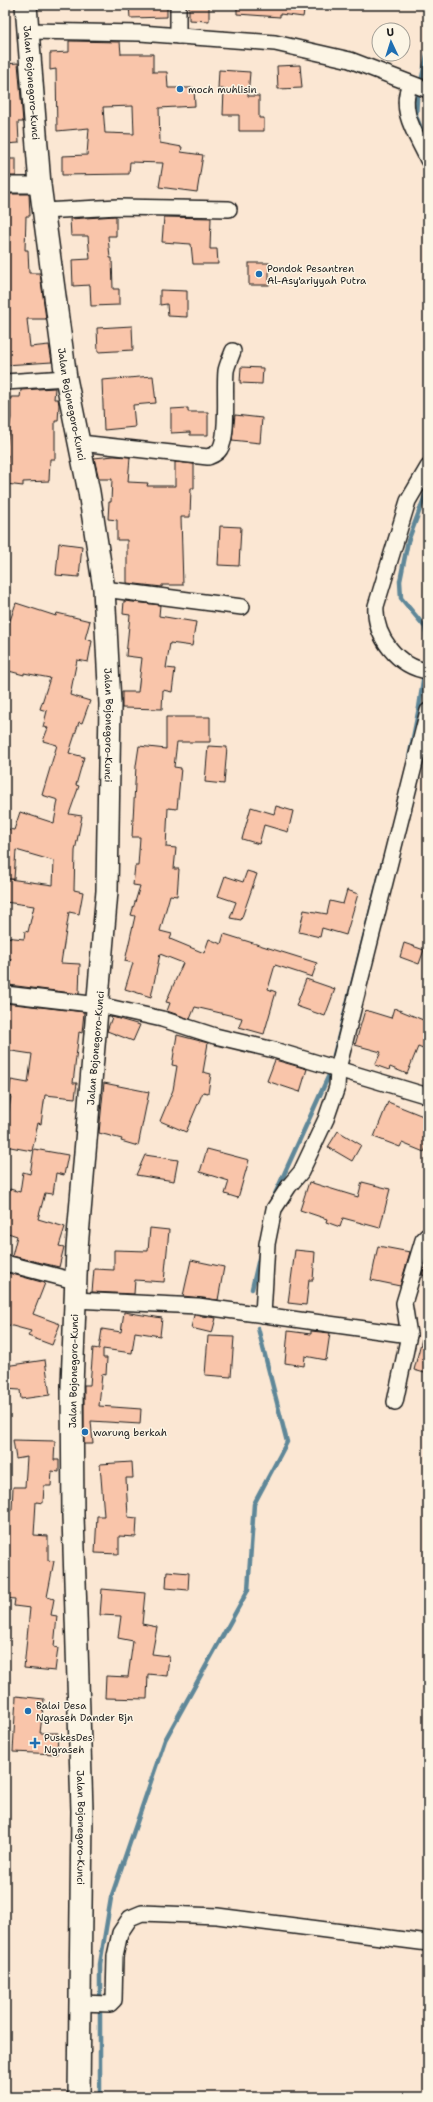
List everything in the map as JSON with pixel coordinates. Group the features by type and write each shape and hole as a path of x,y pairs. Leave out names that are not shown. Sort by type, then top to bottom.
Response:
{"main road":[{"name":"Jalan Bojonegoro-Kunci","path":"26,5 43,211 66,378 80,443 104,589 110,735 107,891 75,1291 72,1442 86,2003 79,2097"}],"street":[{"path":"178,5 178,36"},
{"path":"28,31 140,33 275,43 350,60 420,87"},
{"path":"420,87 406,93 408,118 428,160"},
{"path":"5,185 40,185"},
{"path":"43,211 118,207 229,209"},
{"path":"80,443 208,457 215,454 221,448 224,434 226,371 233,351"},
{"path":"5,382 66,378"},
{"path":"422,670 389,648 376,625 375,616 376,606 408,501 428,467"},
{"path":"104,589 242,607"},
{"path":"257,1314 267,1244 274,1209 288,1186 301,1172 326,1119 337,1087 336,1069 428,711"},
{"path":"5,994 99,1006 162,1018 215,1036 274,1050 428,1096"},
{"path":"395,1402 409,1335 404,1303 423,1240 428,1235"},
{"path":"5,1263 75,1291 409,1335"},
{"path":"86,2003 110,2004 114,2000 114,1956 120,1933 130,1918 142,1913 169,1913 224,1917 428,1943"}],"building":[{"path":"129,5 167,5 167,17 130,18"},
{"path":"189,5 209,5 209,21 189,20"},
{"path":"237,5 305,5 303,17 280,14 280,17 237,14"},
{"path":"69,41 120,42 121,54 153,54 153,72 167,72 168,88 194,88 195,106 159,108 160,143 182,147 181,152 203,155 197,192 159,187 163,163 130,162 129,174 62,175 62,156 87,155 89,128 57,131 56,69 50,70 50,53 69,52","holes":["133,106 134,134 105,133 103,107"]},
{"path":"18,63 23,122 18,122 19,143 5,144 5,64"},
{"path":"300,65 302,88 278,89 277,66"},
{"path":"219,70 250,72 248,96 259,96 259,118 264,118 264,131 239,131 239,115 223,115 224,89 218,89"},
{"path":"5,159 16,159 16,176 5,176"},
{"path":"5,194 29,194 30,216 26,216 25,250 28,250 29,273 40,273 46,319 27,319 30,347 49,345 52,362 5,365"},
{"path":"116,216 116,236 108,236 110,258 112,258 113,289 119,289 119,305 91,306 90,285 73,286 72,260 90,259 88,236 71,236 70,219"},
{"path":"164,217 211,218 210,249 217,249 218,264 193,264 191,244 162,242"},
{"name":"Pondok Pesantren Al-Asy'ariyyah Putra","path":"249,263 269,263 269,285 249,285"},
{"path":"160,290 187,291 187,317 168,316 167,304 160,305"},
{"path":"132,326 133,350 98,352 97,328"},
{"path":"241,367 263,368 262,384 240,383"},
{"path":"153,376 156,403 133,405 135,427 104,430 102,380"},
{"path":"55,388 54,399 58,399 59,405 58,421 55,421 55,459 50,459 49,481 23,482 23,486 6,484 8,455 5,455 11,418 11,397 20,397 21,390"},
{"path":"188,408 188,412 208,412 208,435 190,435 190,432 171,433 171,409"},
{"path":"235,415 262,418 260,443 232,440"},
{"path":"114,456 130,457 128,482 148,483 147,486 175,486 175,462 194,464 194,488 191,488 190,517 181,517 183,585 162,585 162,587 127,583 127,540 117,540 117,520 108,519 109,502 111,502 112,479 99,479 94,458"},
{"path":"220,526 241,527 239,566 218,565"},
{"path":"59,543 82,546 79,577 56,575"},
{"path":"124,601 160,605 159,616 196,622 192,646 170,643 166,668 175,669 172,692 163,690 162,709 122,708 122,692 138,692 142,658 126,656 130,615 123,614"},
{"path":"16,603 56,616 57,613 90,621 85,639 92,641 88,662 77,660 70,695 90,701 82,723 79,722 69,753 84,757 76,785 79,786 69,814 82,816 75,851 74,890 83,892 79,914 69,912 61,963 80,964 79,994 9,985 10,978 6,977 11,959 5,959 5,937 24,939 25,931 28,932 34,906 5,902 5,839 8,829 14,830 20,812 54,823 58,800 42,795 57,745 43,741 48,728 43,727 47,711 40,709 50,678 24,673 24,675 5,670 5,635","holes":["16,850 54,861 53,885 9,879 14,879"]},
{"path":"166,717 210,717 210,742 177,742 174,767 181,768 177,809 168,808 166,847 176,848 174,869 179,869 177,896 170,895 160,931 172,934 170,939 204,953 209,939 221,944 224,934 317,963 312,977 275,965 268,989 276,992 264,1034 239,1027 242,1018 195,1007 190,1019 167,1011 170,1003 166,1002 183,963 160,954 151,997 125,989 133,963 125,961 135,916 131,915 140,886 133,885 135,866 138,866 140,837 132,837 136,766 139,746 166,749"},
{"path":"208,746 227,747 224,784 205,782"},
{"path":"276,806 293,811 288,832 264,825 259,844 242,839 251,807 274,814"},
{"path":"247,871 257,874 241,920 230,918 236,902 218,896 225,876 243,882"},
{"path":"347,890 358,894 346,935 322,928 320,937 299,932 304,910 327,914 330,901 343,904"},
{"path":"404,943 424,950 419,964 400,957"},
{"path":"306,979 335,989 325,1016 296,1006"},
{"path":"5,1003 84,1012 82,1033 79,1032 73,1083 77,1083 75,1098 45,1095 41,1124 38,1123 32,1151 5,1146 5,1121 7,1122 11,1096 9,1096 11,1080 28,1083 32,1054 5,1050"},
{"path":"394,1008 428,1022 428,1051 418,1047 407,1074 390,1067 389,1070 375,1065 381,1052 355,1045 365,1010 391,1018"},
{"path":"112,1017 140,1025 133,1041 107,1031"},
{"path":"177,1035 208,1043 203,1072 211,1074 208,1093 203,1092 186,1132 160,1121 173,1090 177,1066 172,1065"},
{"path":"275,1060 307,1069 300,1092 267,1081"},
{"path":"104,1083 149,1092 138,1146 121,1141 122,1139 99,1133"},
{"path":"388,1102 428,1118 428,1143 424,1152 402,1143 400,1147 374,1137"},
{"path":"338,1131 361,1145 352,1161 328,1147"},
{"path":"34,1149 68,1155 64,1175 56,1173 53,1194 45,1193 38,1219 65,1227 59,1246 64,1247 59,1267 12,1256 17,1236 5,1232 5,1209 10,1189 20,1192 23,1172 30,1174"},
{"path":"207,1149 249,1160 238,1198 225,1194 229,1181 200,1172"},
{"path":"145,1155 178,1160 174,1181 136,1175"},
{"path":"309,1182 358,1197 362,1182 390,1189 380,1228 343,1218 340,1227 326,1222 327,1219 300,1210"},
{"path":"150,1228 169,1230 164,1282 135,1280 134,1294 92,1292 94,1269 114,1270 114,1250 148,1251"},
{"path":"378,1246 410,1252 400,1286 371,1280"},
{"path":"295,1250 315,1252 313,1280 309,1280 306,1305 288,1303"},
{"path":"428,1255 428,1276 422,1275"},
{"path":"191,1260 224,1267 218,1300 183,1296"},
{"path":"5,1272 45,1283 33,1314 60,1324 52,1345 28,1336 31,1331 5,1324"},
{"path":"124,1312 162,1318 160,1336 135,1332 132,1353 103,1349 103,1358 107,1358 106,1375 102,1374 99,1406 141,1409 140,1424 91,1421 93,1444 84,1444 84,1385 90,1385 93,1348 99,1349 102,1329 121,1332"},
{"path":"194,1315 216,1318 212,1333 191,1328"},
{"path":"288,1331 311,1334 311,1331 330,1333 326,1360 305,1356 304,1366 285,1363"},
{"path":"424,1331 428,1331 428,1374 414,1370"},
{"path":"208,1336 234,1337 231,1377 205,1375"},
{"path":"45,1360 50,1395 21,1399 20,1390 5,1389 5,1366"},
{"path":"13,1440 55,1441 54,1460 59,1460 59,1472 52,1471 51,1486 44,1486 43,1503 36,1502 34,1535 48,1536 48,1560 54,1561 47,1597 54,1599 51,1615 57,1616 54,1647 58,1648 55,1671 24,1668 30,1608 14,1606 15,1599 5,1598 5,1510 12,1510 13,1487 25,1487 27,1457 16,1459"},
{"path":"132,1462 133,1478 126,1478 128,1517 137,1518 136,1537 119,1536 119,1554 95,1553 97,1516 104,1516 100,1464"},
{"path":"167,1571 189,1573 188,1590 166,1588"},
{"path":"102,1589 145,1593 142,1624 157,1627 152,1654 169,1656 167,1676 148,1674 147,1699 105,1698 106,1676 128,1677 133,1641 118,1638 121,1616 100,1615"},
{"path":"16,1696 44,1699 40,1733 58,1733 57,1754 13,1752"}],"waterway":[{"path":"425,138 416,116 417,99 428,51"},
{"path":"409,758 419,708 428,645 425,627 401,598 400,581 408,541 428,488"},
{"path":"271,1203 329,1075 383,862"},
{"path":"252,1289 260,1254"},
{"path":"100,2097 100,1964 111,1898 165,1740 248,1590 254,1504 287,1442 258,1328"}],"place":[{"name":"moch muhlisin","path":"180,89"},
{"name":"Pondok Pesantren Al-Asy'ariyyah Putra","path":"259,274"},
{"name":"warung berkah","path":"85,1432"},
{"name":"Balai Desa Ngraseh Dander Bjn","path":"28,1711"},
{"name":"PuskesDes Ngraseh","path":"35,1743"}]}
